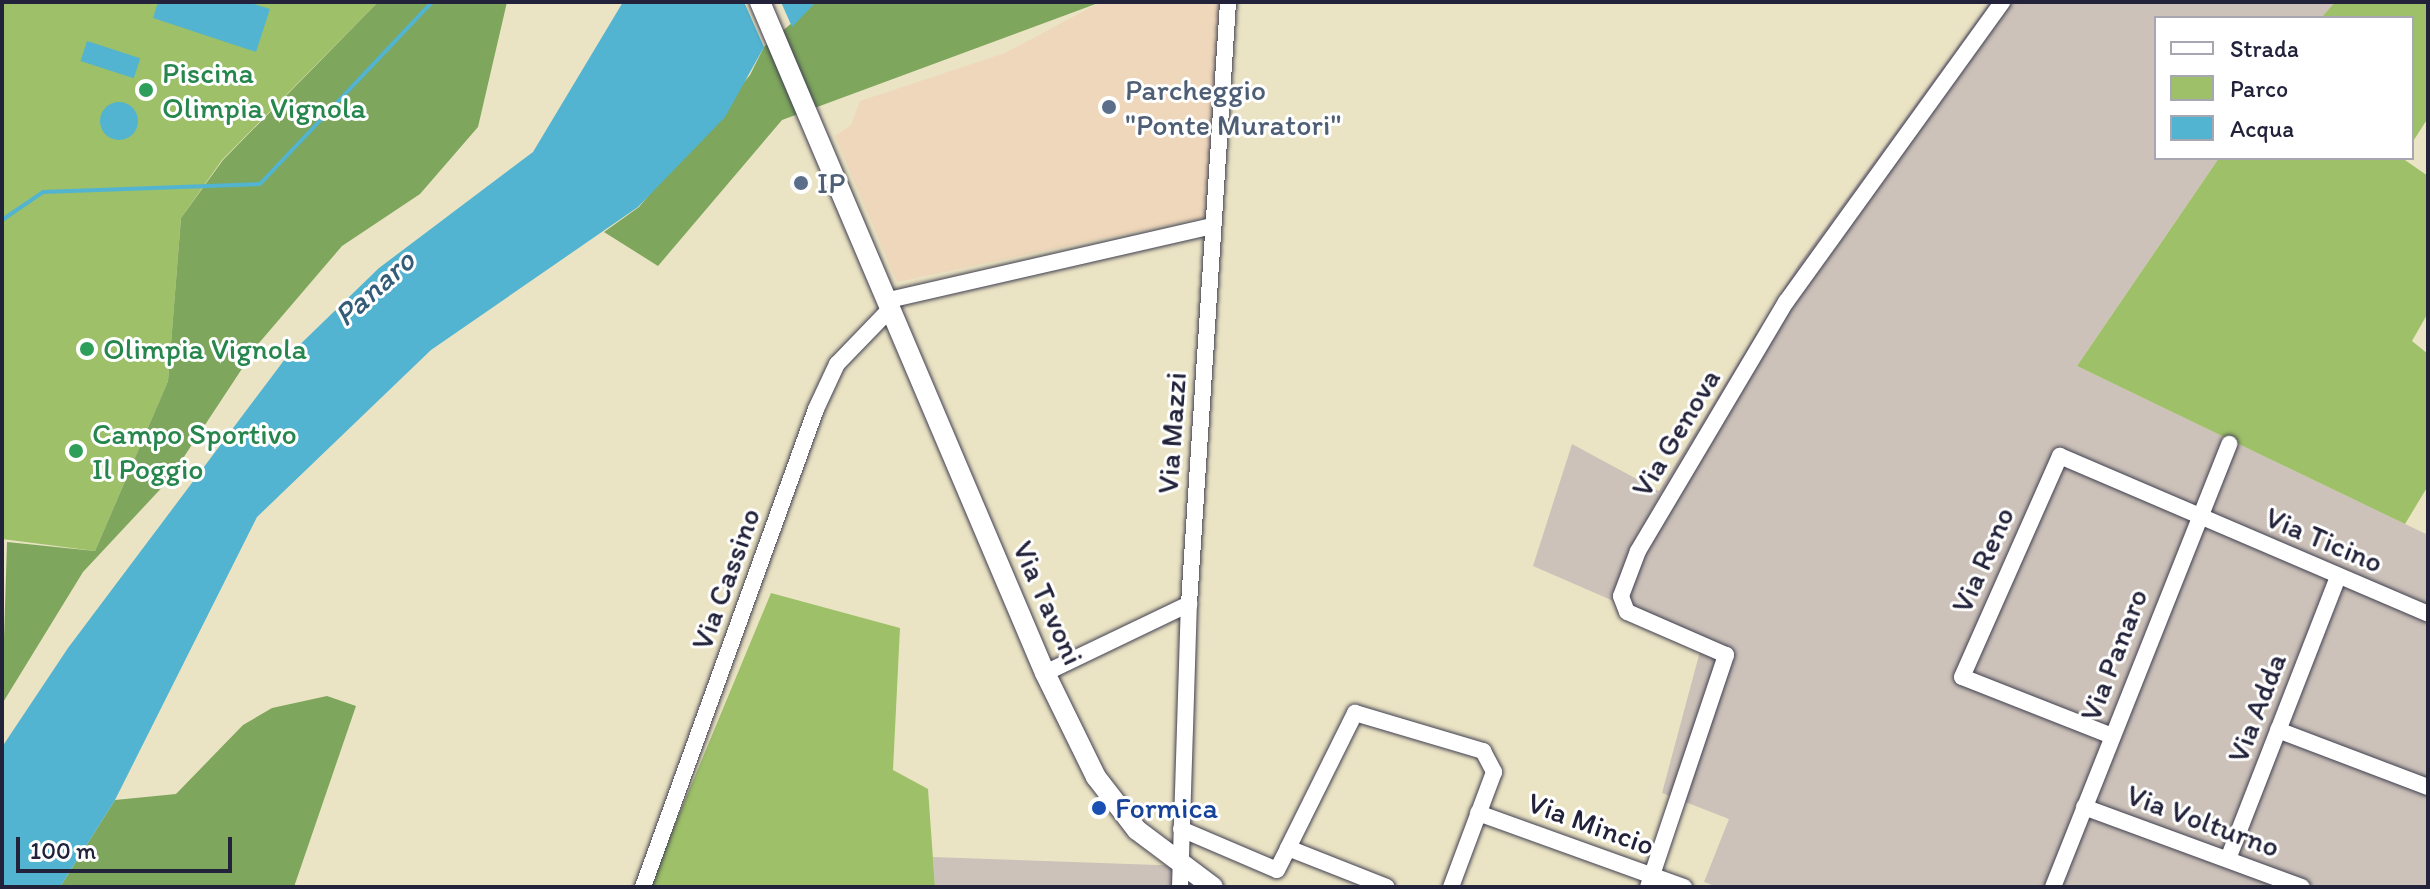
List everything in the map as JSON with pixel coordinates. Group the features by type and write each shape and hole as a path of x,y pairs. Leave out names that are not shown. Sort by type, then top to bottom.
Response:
{"main road":[{"name":"Via Tavoni","path":"760,2 1045,673 1096,777 1180,877 1213,887"}],"street":[{"name":"Via Mazzi","path":"1180,877 1189,604 1228,2"},
{"name":"Via Genova","path":"1650,882 1726,655 1627,612 1621,596 1638,551 1786,302 2002,2"},
{"path":"890,304 1213,226"},
{"name":"Via Cassino","path":"643,887 816,409 837,364 890,304"},
{"name":"Via Panaro","path":"2053,887 2229,444"},
{"name":"Via Reno","path":"2112,736 1962,677 2060,456 2198,516"},
{"name":"Via Ticino","path":"2198,516 2428,614"},
{"name":"Via Adda","path":"2228,859 2338,577"},
{"path":"1045,673 1189,604"},
{"path":"1181,829 1277,870 1355,713 1483,751 1494,772 1451,887"},
{"path":"2278,730 2428,787"},
{"name":"Via Volturno","path":"2084,807 2302,887"},
{"name":"Via Mincio","path":"1478,813 1650,882 1684,887"},
{"path":"1288,848 1387,887"}],"shaded area":[{"path":"1101,2 1231,2 1210,216 897,282 835,136 851,125 860,101 1005,53"},
{"path":"1990,2 2335,2 2323,16 2154,16 2154,160 2218,160 2077,366 2428,535 2428,887 1717,887 1704,882 1729,819 1662,793 1703,640 1533,566 1572,444 1659,491 1799,264"},
{"path":"933,857 1186,866 1225,887 935,887"}],"green space":[{"path":"2,2 378,2 222,160 181,218 168,381 95,551 2,539"},
{"path":"378,2 507,2 478,127 420,194 342,246 259,343 168,481 83,572 2,704 7,542 95,551 168,381 181,218 223,160"},
{"path":"816,2 1101,2 782,120 658,266 604,232 639,207 750,75 764,47"},
{"path":"2335,2 2428,2 2428,118 2414,140 2414,16 2323,16"},
{"path":"2218,160 2405,160 2428,176 2428,313 2412,341 2428,354 2428,486 2405,524 2077,366"},
{"path":"771,593 900,628 893,770 928,789 935,887 649,887"},
{"path":"327,696 356,706 294,887 60,887 115,800 176,794 243,725 272,708"}],"water":[{"path":"158,2 248,2 270,9 256,52 153,18"},
{"name":"Panaro","path":"623,2 744,2 764,47 725,117 638,207 431,350 257,517 115,800 60,887 2,887 2,747 68,648 285,359 379,268 533,152"},
{"path":"781,2 816,2 792,27"},
{"path":"87,41 140,58 134,78 81,61"},
{"path":"119,102 132,108 138,121 132,134 119,140 106,134 100,121 106,108"}],"waterway":[{"path":"2,220 43,192 260,184 432,2"}],"place":[{"name":"Piscina Olimpia Vignola","path":"146,90"},
{"name":"Parcheggio \"Ponte Muratori\"","path":"1109,107"},
{"name":"IP","path":"801,183"},
{"name":"Olimpia Vignola","path":"87,349"},
{"name":"Campo Sportivo Il Poggio","path":"76,451"},
{"name":"Formica","path":"1099,808"}]}
